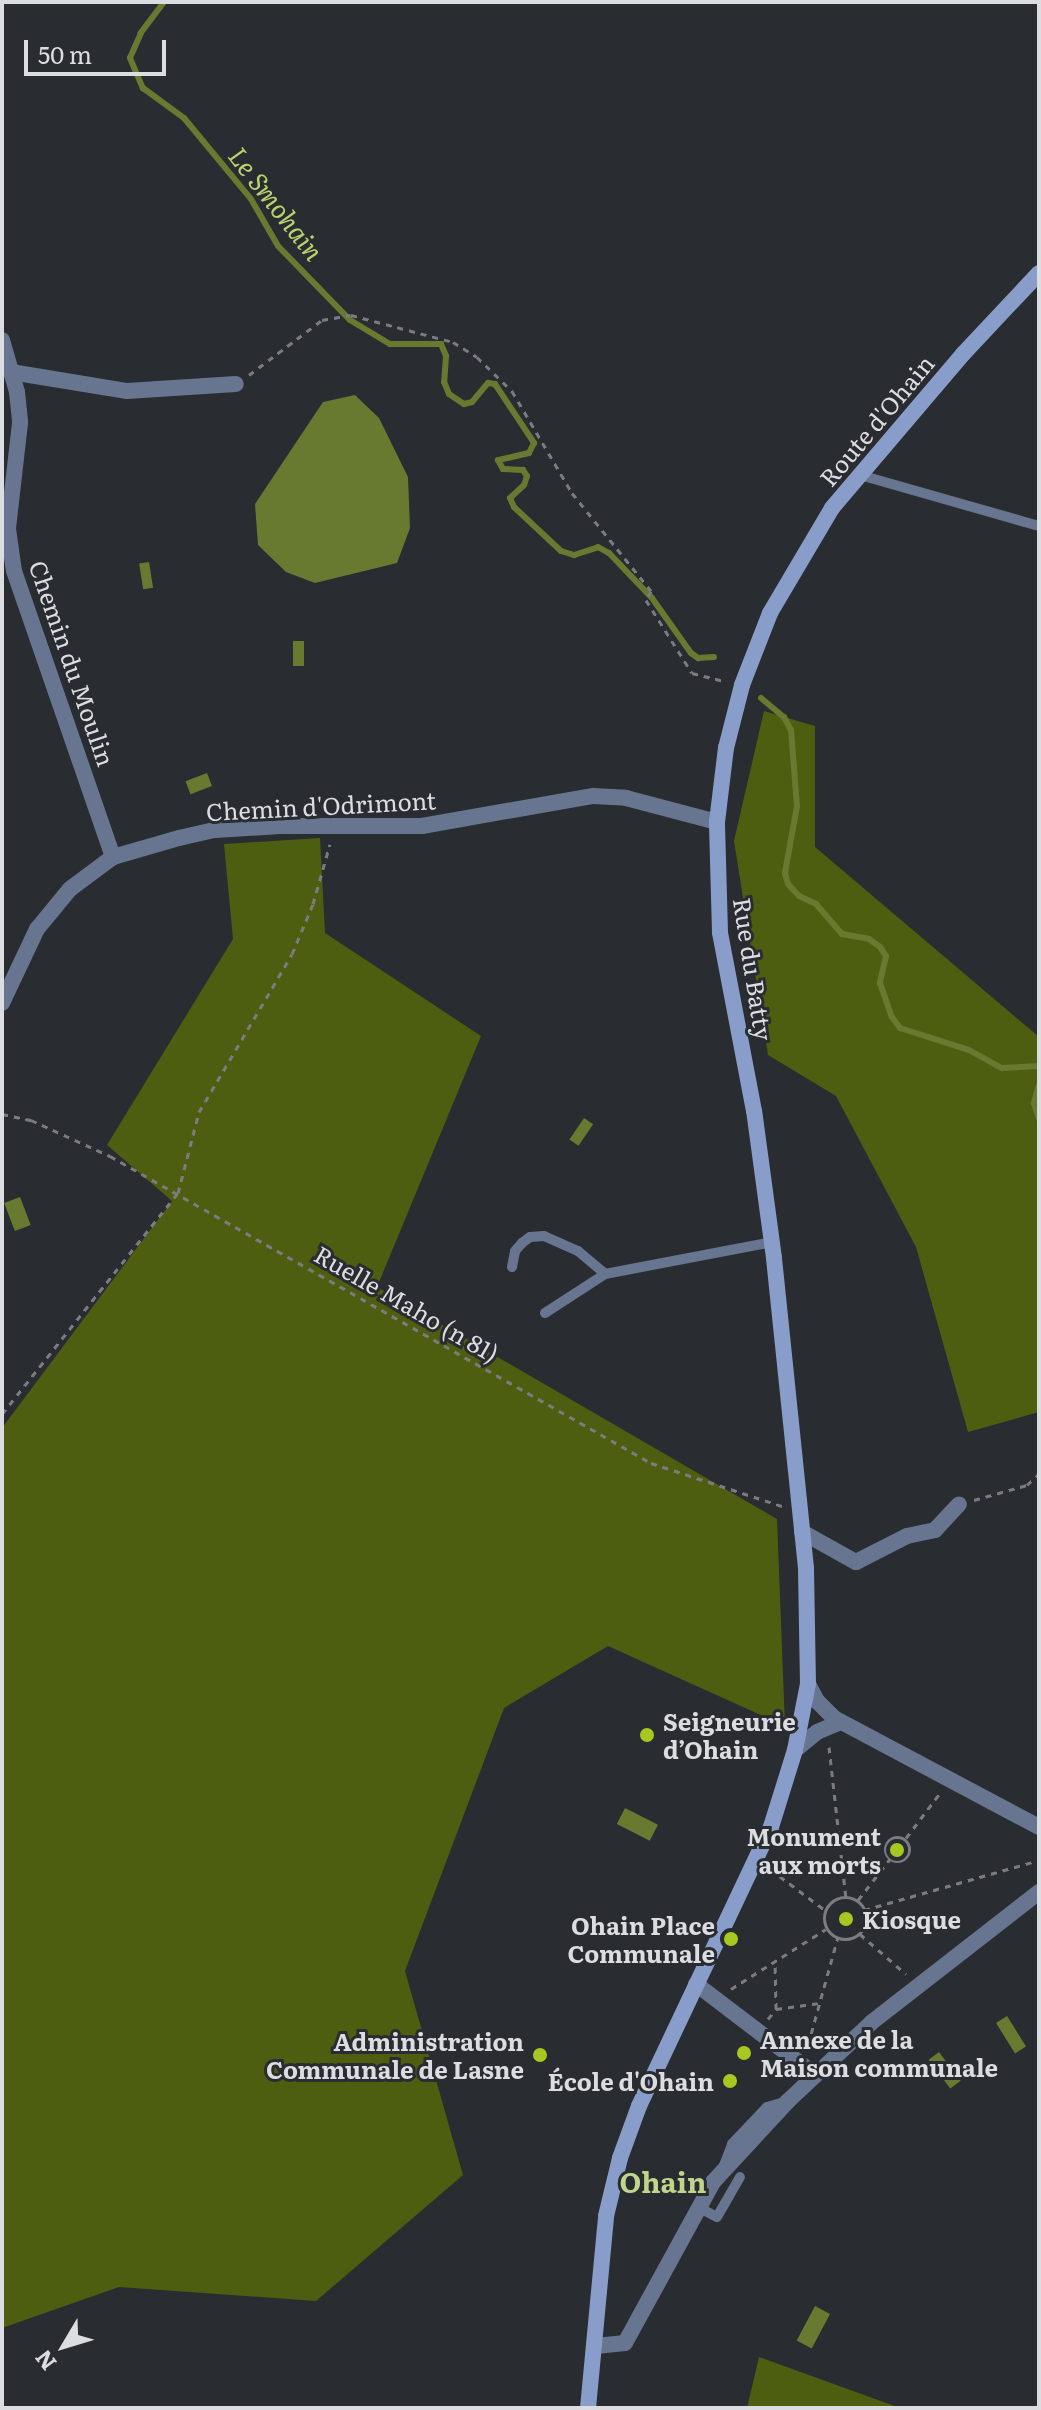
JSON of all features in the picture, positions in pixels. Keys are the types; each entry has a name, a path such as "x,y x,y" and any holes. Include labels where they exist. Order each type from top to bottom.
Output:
{"main road":[{"name":"Route d'Ohain","path":"770,613 832,508 963,354 1039,273"},
{"name":"Rue du Batty","path":"588,2408 596,2346 602,2249 613,2182 628,2132 771,1827 795,1750 808,1684 809,1621 802,1532 772,1242 754,1111 720,932 717,822 726,748 742,685 770,613"}],"street":[{"name":"Chemin du Moulin","path":"2,340 20,423 8,529 14,571 113,857"},
{"path":"11,372 127,391 236,384"},
{"name":"Chemin d'Odrimont","path":"2,1003 37,929 52,907 113,857 215,830 335,825 422,826 593,796 626,798 717,822"},
{"path":"802,1532 856,1562 907,1536 935,1530 959,1504"},
{"path":"808,1684 824,1710 841,1722 1039,1827"},
{"path":"795,1750 821,1729 841,1722"},
{"path":"596,2346 625,2343 698,2207 723,2168 788,2101 808,2069 1039,1892"},
{"path":"696,1984 808,2069"}],"lane":[{"path":"860,475 1039,526"},
{"path":"512,1267 515,1251 522,1243 530,1237 544,1236 578,1251 605,1274"},
{"path":"545,1313 605,1274 772,1242"},
{"path":"698,2207 717,2217 740,2177"}],"path":[{"path":"236,384 322,320 351,315 453,342 477,357 512,391 572,493 651,594 646,597 692,673 742,685"},
{"path":"2,1414 178,1193 199,1112 292,954 313,904 335,825"},
{"name":"Ruelle Maho (n 81)","path":"2,1114 31,1120 110,1156 651,1463 800,1512"},
{"path":"959,1504 1027,1485 1039,1474"},
{"path":"821,1729 829,1746 846,1898"},
{"path":"905,1839 950,1781"},
{"path":"894,1837 905,1839 910,1847 908,1855 902,1861 890,1859 885,1853 887,1842 894,1837"},
{"path":"757,1859 825,1910"},
{"path":"858,1900 890,1859"},
{"path":"864,1910 1039,1860"},
{"path":"825,1910 839,1897 846,1898 858,1900 868,1917 860,1934 842,1940 826,1929"},
{"path":"825,1910 826,1929"},
{"path":"717,1998 826,1929"},
{"path":"860,1934 919,1986"},
{"path":"808,2069 820,2003 838,1937"},
{"path":"759,2031 776,2009 775,1961"},
{"path":"776,2009 820,2003"}],"shaded area":[{"path":"355,395 379,418 408,477 410,528 397,563 315,583 286,572 258,545 255,504 323,402"},
{"path":"149,562 153,588 143,589 139,564"},
{"path":"293,641 304,641 304,666 293,666"},
{"path":"764,711 815,726 815,847 1039,1037 1039,1412 968,1432 916,1247 836,1096 768,1055 734,841"},
{"path":"207,773 212,786 191,794 186,781"},
{"path":"320,838 325,933 481,1036 377,1287 777,1519 785,1726 608,1646 504,1708 405,1971 463,2175 316,2301 119,2287 2,2328 2,1428 172,1201 107,1145 233,939 224,844"},
{"path":"584,1118 593,1124 579,1146 569,1140"},
{"path":"20,1197 31,1225 15,1231 4,1203"},
{"path":"625,1808 658,1825 650,1841 617,1824"},
{"path":"1007,2016 1026,2047 1015,2053 996,2023"},
{"path":"939,2052 961,2081 950,2089 929,2060"},
{"path":"815,2306 830,2314 812,2348 797,2340"},
{"path":"759,2357 900,2408 747,2408"}],"waterway":[{"name":"Le Smohain","path":"164,2 141,33 130,58 143,88 184,118 251,199 278,246 350,320 390,344 441,344 446,356 444,382 449,394 464,404 472,402 488,383 495,384 534,443 529,453 498,460 503,469 523,470 527,476 524,485 510,498 514,507 561,551 574,555 598,547 609,553 652,598 691,653 698,658 714,657"},
{"name":"Le Smohain","path":"761,698 784,717 791,730 797,806 785,873 788,884 799,896 816,904 842,934 869,939 880,947 886,956 880,983 892,1017 900,1028 969,1050 1002,1068 1039,1066"},
{"name":"Le Smohain","path":"1039,1085 1034,1103 1039,1118"}],"place":[{"name":"Seigneurie d’Ohain","path":"647,1735"},
{"name":"Monument aux morts","path":"897,1850"},
{"name":"Kiosque","path":"846,1919"},
{"name":"Ohain Place Communale","path":"731,1939"},
{"name":"Annexe de la Maison communale","path":"744,2053"},
{"name":"Administration Communale de Lasne","path":"540,2055"},
{"name":"École d'Ohain","path":"730,2081"}],"district":[{"name":"Ohain","path":"663,2181"}]}
